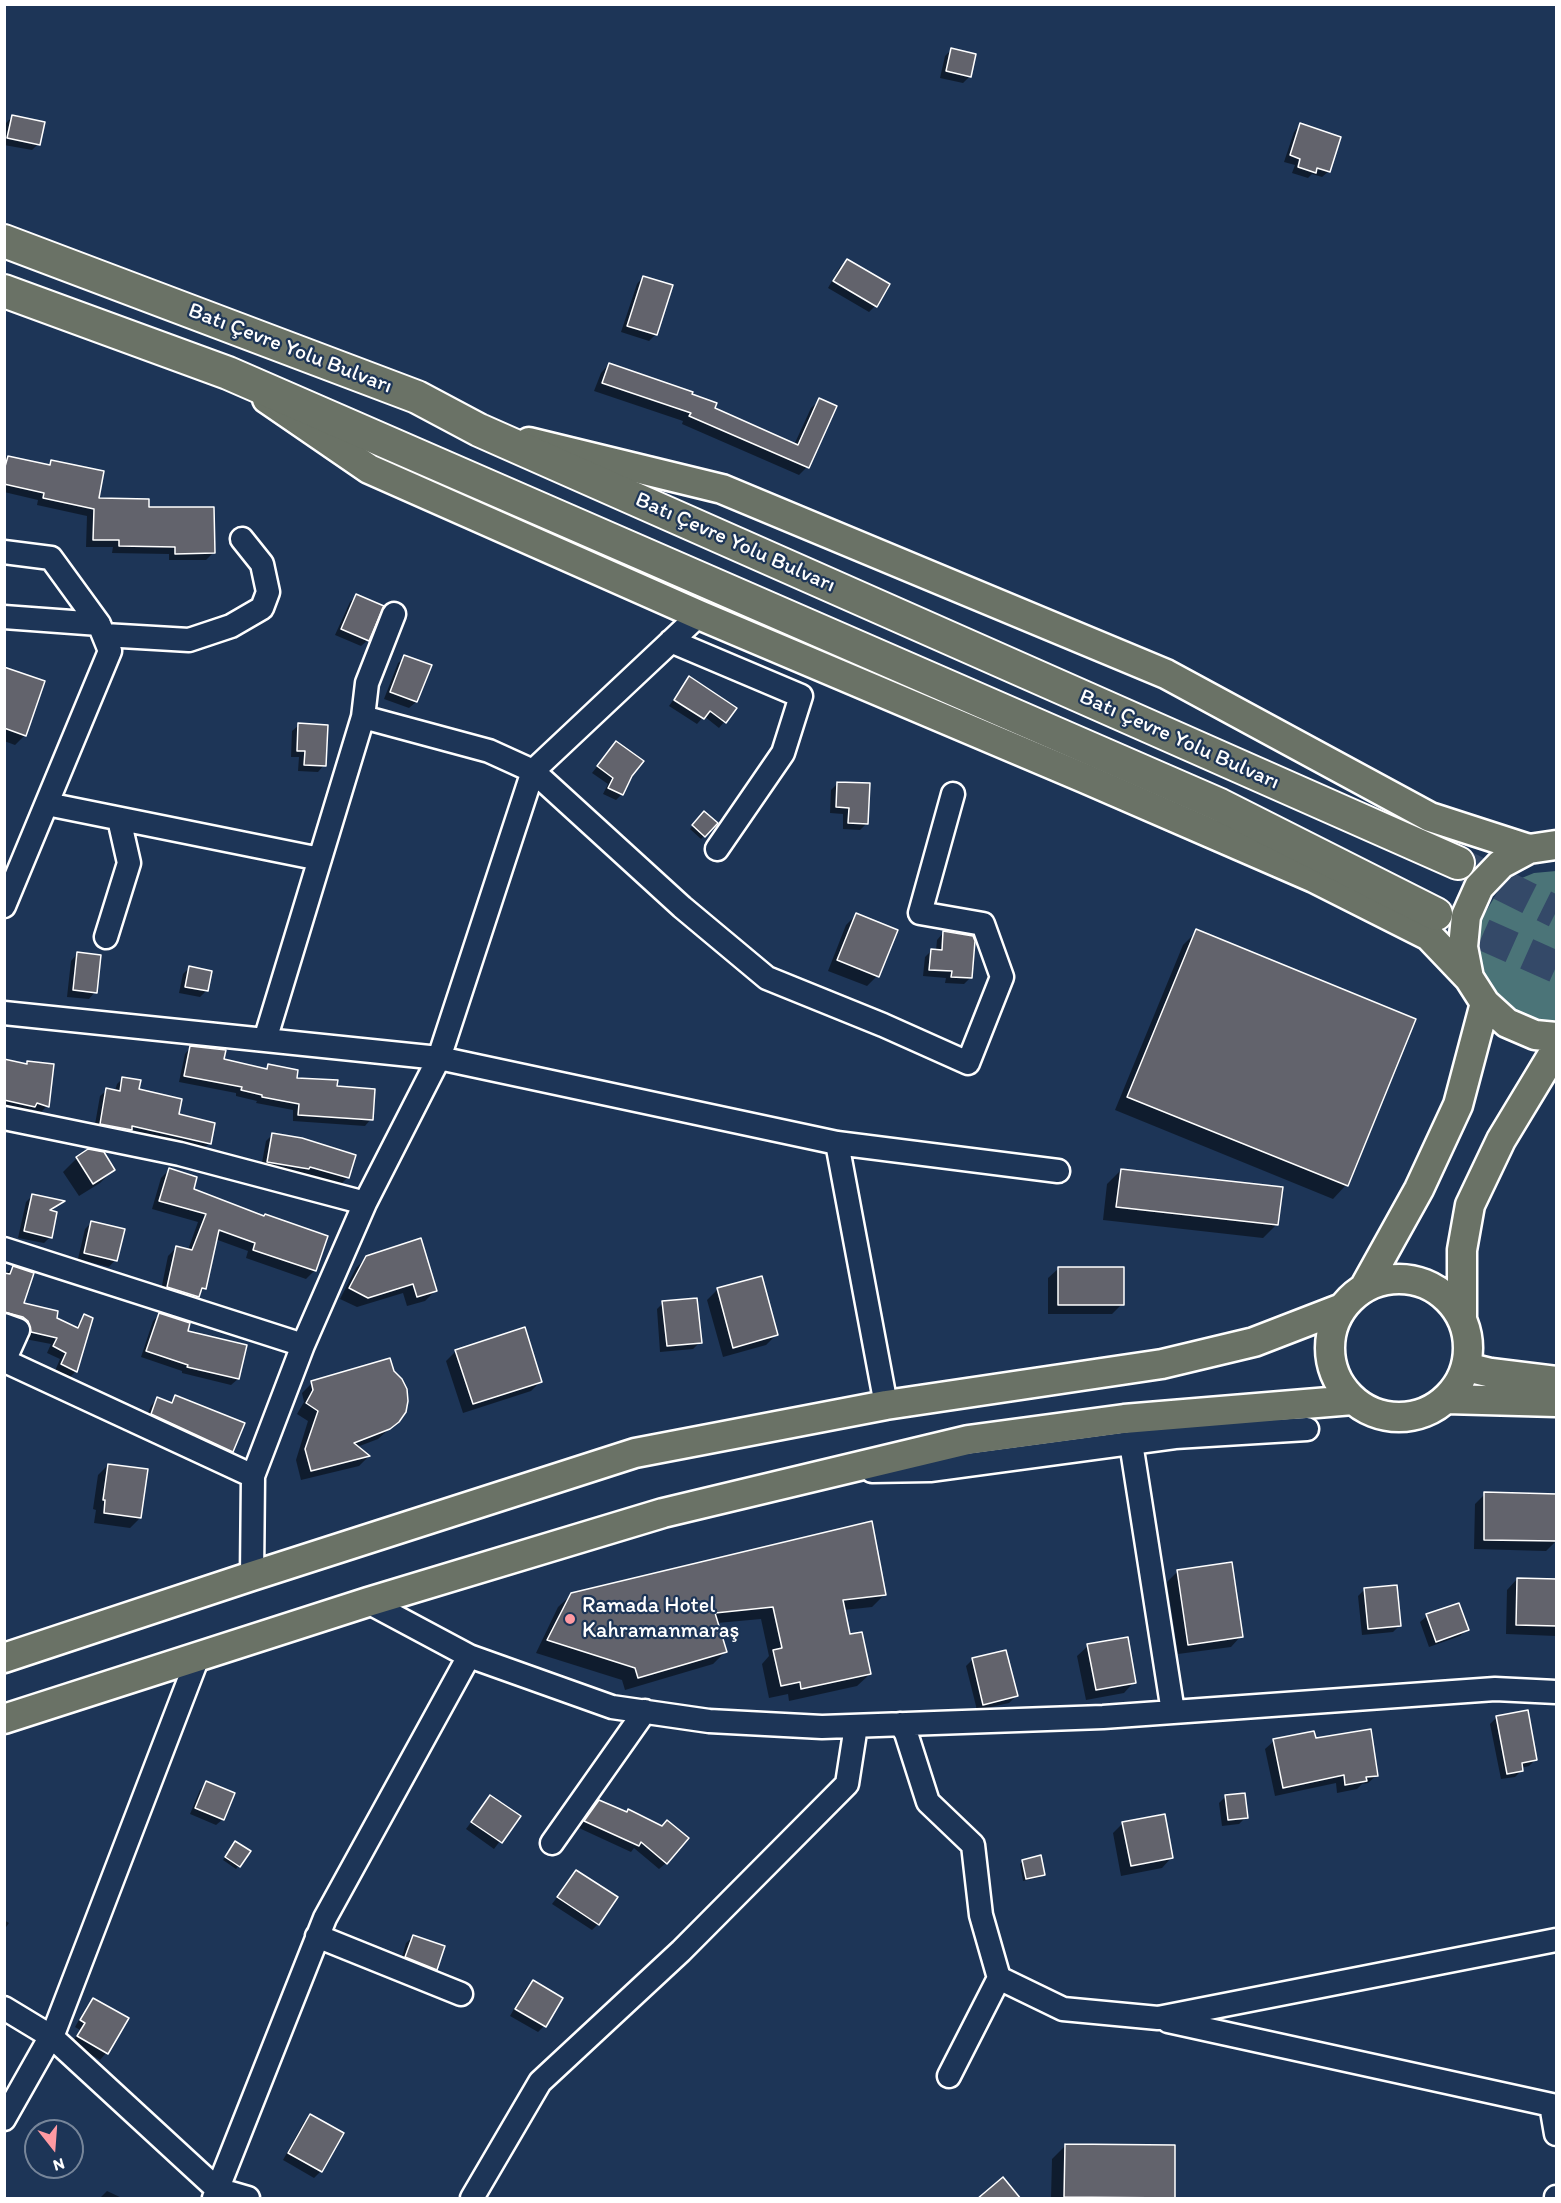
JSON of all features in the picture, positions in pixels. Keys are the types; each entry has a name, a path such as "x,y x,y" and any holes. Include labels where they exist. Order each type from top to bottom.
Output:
{"highway":[{"name":"Batı Çevre Yolu Bulvarı","path":"4,241 417,397 479,430 1458,863"},
{"name":"Batı Çevre Yolu Bulvarı","path":"4,291 228,372 1220,805 1436,914"}],"main road":[{"path":"228,372 369,469 699,615 1314,878 1428,936 1470,978 1485,1003 1507,1023 1534,1035 1557,1037"},
{"path":"479,430 722,489 1166,674 1430,817 1543,847"},
{"path":"1470,978 1463,947 1466,916 1479,887 1501,864 1543,847"},
{"path":"1364,1288 1419,1189 1458,1105 1485,1003"},
{"path":"1462,1319 1445,1296 1433,1287 1420,1282 1391,1279 1364,1288 1342,1308 1331,1335 1331,1363 1340,1383 1353,1400 1379,1414 1400,1417 1422,1413 1435,1408 1456,1388 1466,1367 1469,1347 1462,1319 1462,1250 1470,1205 1501,1140 1557,1049"},
{"path":"4,1659 252,1576 635,1453 886,1405 1162,1364 1254,1342 1342,1308"},
{"path":"1466,1367 1491,1373 1557,1381"},
{"path":"1446,1399 1557,1402"},
{"path":"4,1719 368,1602 663,1513 968,1440 1124,1419 1353,1400"}],"street":[{"path":"4,617 189,640 231,626 262,608 268,592 262,564 242,539"},
{"path":"4,552 51,558 102,630 110,651 4,906"},
{"path":"265,1040 363,717 367,682 394,614"},
{"path":"252,1576 253,1476 303,1346 365,1203 439,1058 533,771 699,615"},
{"path":"671,641 801,696 783,753 717,849"},
{"path":"363,717 489,751 533,771 682,907 767,978 884,1024 968,1063 1002,978 983,924 920,913 953,794"},
{"path":"46,804 320,859"},
{"path":"106,937 129,863 119,819"},
{"path":"4,1013 439,1058 837,1143 1058,1171"},
{"path":"4,1118 180,1154 365,1203"},
{"path":"837,1143 886,1405"},
{"path":"4,1249 303,1346"},
{"path":"4,1325 18,1330 5,1361 253,1476"},
{"path":"834,1472 930,1470 1175,1437 1307,1429"},
{"path":"1131,1443 1173,1712"},
{"path":"368,1602 469,1656 612,1707 709,1720 822,1727 856,1726 1103,1717 1495,1689 1557,1692"},
{"path":"216,2194 325,1918 469,1656"},
{"path":"4,2119 52,2036 198,1657"},
{"path":"552,1843 645,1712"},
{"path":"900,1724 906,1733 928,1802 973,1845 981,1915 999,1978 949,2076"},
{"path":"472,2199 540,2082 681,1952 847,1785 856,1726"},
{"path":"317,1936 461,1994"},
{"path":"1158,2018 1557,1940"},
{"path":"999,1978 1063,2008 1158,2018 1554,2106 1557,2134"},
{"path":"4,2008 52,2036 216,2194 248,2199"}],"green space":[{"path":"1556,871 1556,1024 1548,1024 1522,1018 1502,1005 1478,965 1476,941 1482,918 1494,898 1512,882 1534,873"}],"building":[{"path":"951,48 976,54 971,77 946,71"},
{"path":"12,115 45,122 40,145 7,138"},
{"path":"1300,123 1341,137 1330,172 1317,168 1316,173 1298,167 1300,159 1290,155"},
{"path":"847,259 890,284 877,307 833,281"},
{"path":"643,276 673,285 657,335 627,326"},
{"path":"609,363 693,392 692,394 717,403 715,408 798,445 819,398 837,406 809,468 689,416 691,413 602,383"},
{"path":"8,456 50,465 51,460 104,471 99,498 149,499 149,507 214,507 215,553 175,554 175,547 119,546 119,540 93,540 94,509 43,498 44,493 4,484 4,470"},
{"path":"356,594 384,606 369,641 341,629"},
{"path":"404,655 432,665 417,702 390,692"},
{"path":"4,667 45,681 26,736 4,728"},
{"path":"689,676 737,708 726,723 710,711 704,719 674,700"},
{"path":"298,723 328,725 326,766 304,765 305,751 297,751"},
{"path":"616,741 644,761 632,776 623,795 608,788 613,778 597,766"},
{"path":"837,782 870,783 868,824 848,823 849,808 836,807"},
{"path":"704,811 718,823 705,837 692,825"},
{"path":"856,913 898,930 879,977 837,960"},
{"path":"1196,929 1416,1019 1348,1186 1127,1097"},
{"path":"943,931 973,936 975,941 972,978 951,977 952,971 929,970 931,949 942,950"},
{"path":"77,952 101,955 97,993 73,990"},
{"path":"189,966 212,971 208,991 185,987"},
{"path":"190,1046 226,1050 224,1059 267,1069 268,1064 298,1070 297,1078 338,1080 337,1086 375,1089 373,1120 298,1115 299,1104 262,1097 262,1095 241,1090 242,1087 184,1076"},
{"path":"4,1059 27,1064 27,1061 54,1064 49,1107 37,1103 35,1107 4,1100"},
{"path":"122,1077 141,1080 139,1089 182,1099 179,1114 215,1123 211,1144 132,1126 132,1130 100,1124 106,1088 120,1091"},
{"path":"272,1133 302,1138 356,1155 349,1178 310,1167 309,1169 267,1162"},
{"path":"88,1149 104,1152 115,1170 93,1184 76,1157"},
{"path":"169,1168 197,1177 194,1189 264,1216 265,1214 328,1236 316,1271 253,1250 255,1243 219,1230 206,1289 202,1288 199,1297 167,1287 176,1246 192,1250 206,1214 159,1201"},
{"path":"1121,1169 1283,1187 1278,1225 1116,1207"},
{"path":"32,1194 65,1201 50,1210 57,1212 52,1238 24,1231"},
{"path":"91,1221 125,1229 117,1261 84,1253"},
{"path":"421,1238 437,1291 417,1297 413,1284 368,1298 349,1288 366,1256"},
{"path":"13,1266 34,1273 24,1303 58,1311 57,1318 78,1328 84,1314 93,1318 77,1372 61,1364 66,1353 53,1346 57,1338 31,1332 28,1321 23,1317 4,1312 4,1273 10,1274"},
{"path":"1058,1267 1124,1267 1124,1305 1058,1305"},
{"path":"762,1276 778,1335 733,1348 717,1288"},
{"path":"697,1298 702,1343 667,1346 662,1301"},
{"path":"159,1313 190,1323 188,1331 247,1345 239,1379 187,1367 188,1365 146,1351"},
{"path":"525,1327 542,1382 473,1404 455,1350"},
{"path":"390,1358 394,1371 402,1379 407,1389 406,1412 390,1429 354,1443 370,1456 311,1471 305,1449 318,1411 306,1403 313,1390 311,1381"},
{"path":"175,1395 245,1423 233,1452 151,1414 157,1397 172,1403"},
{"path":"108,1464 148,1469 141,1518 104,1513 105,1500 103,1500"},
{"path":"1484,1492 1557,1494 1557,1541 1484,1540"},
{"path":"872,1521 886,1595 843,1600 850,1634 862,1632 871,1674 801,1689 800,1682 781,1686 773,1650 782,1648 773,1607 715,1613 727,1652 638,1678 635,1668 547,1640 571,1593"},
{"path":"1232,1562 1243,1637 1188,1645 1177,1570"},
{"path":"1517,1578 1557,1579 1557,1626 1516,1625"},
{"path":"1397,1585 1401,1626 1368,1629 1364,1588"},
{"path":"1459,1603 1469,1630 1436,1642 1426,1614"},
{"path":"1128,1637 1136,1683 1096,1690 1087,1644"},
{"path":"1006,1650 1018,1696 983,1705 972,1658"},
{"path":"1528,1710 1537,1760 1522,1763 1523,1771 1507,1774 1496,1716"},
{"path":"1371,1729 1378,1776 1366,1777 1367,1781 1345,1785 1344,1775 1283,1788 1273,1739 1314,1731 1316,1738"},
{"path":"206,1781 235,1793 224,1820 195,1808"},
{"path":"1245,1793 1248,1818 1228,1820 1225,1795"},
{"path":"490,1795 521,1816 502,1843 471,1822"},
{"path":"599,1800 627,1812 628,1809 662,1826 667,1820 689,1838 667,1864 641,1842 639,1846 584,1821"},
{"path":"1165,1814 1173,1858 1131,1866 1122,1822"},
{"path":"235,1841 251,1851 240,1867 225,1857"},
{"path":"1041,1855 1045,1875 1026,1879 1022,1860"},
{"path":"576,1870 618,1897 599,1925 557,1897"},
{"path":"413,1935 445,1946 437,1970 405,1957"},
{"path":"533,1980 563,1998 546,2027 515,2009"},
{"path":"93,1998 129,2018 108,2054 77,2036 85,2023 80,2020"},
{"path":"310,2114 344,2133 322,2172 288,2153"},
{"path":"1065,2144 1175,2145 1175,2198 1064,2197"},
{"path":"1003,2177 1021,2199 977,2199"}],"tunnel":[{"path":"1458,863 1556,912"},
{"path":"1439,915 1556,967"}],"place":[{"name":"Ramada Hotel Kahramanmaraş","path":"570,1619"}]}
